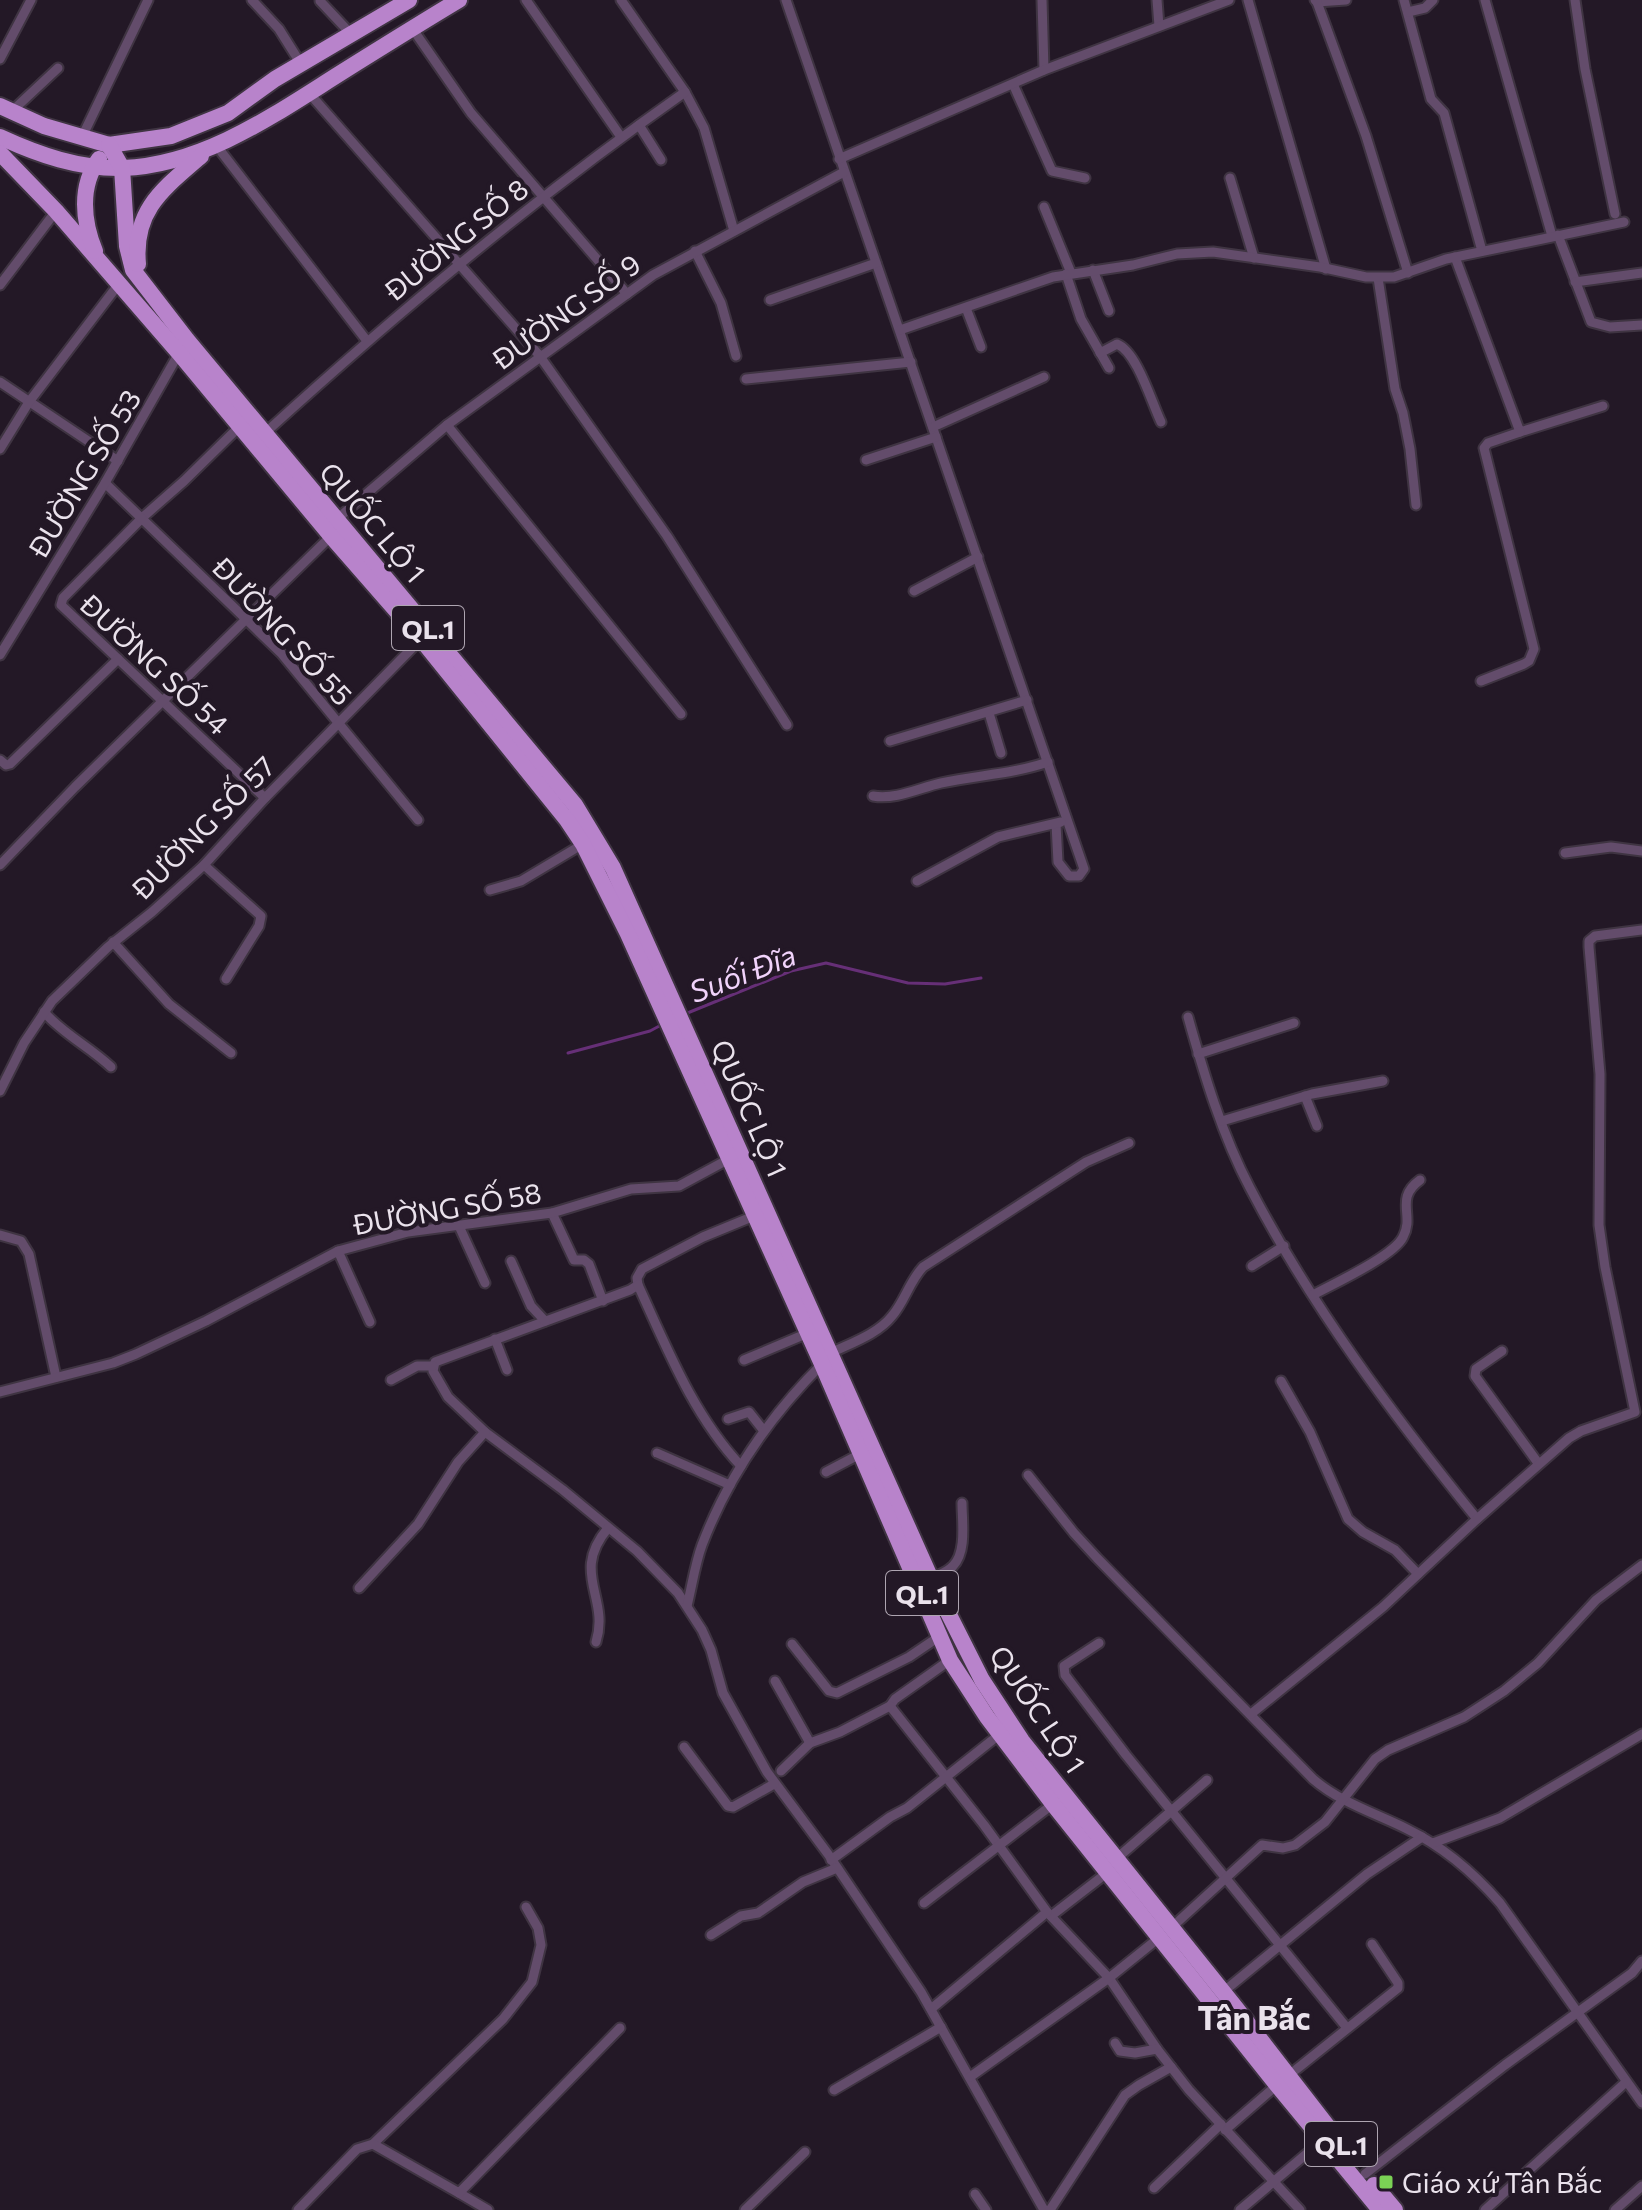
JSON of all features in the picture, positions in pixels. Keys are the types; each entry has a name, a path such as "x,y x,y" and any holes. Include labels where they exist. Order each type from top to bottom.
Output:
{"highway":[{"path":"6,109 44,126 109,145 148,141 196,128 228,113 301,64 409,0"},
{"path":"0,137 51,159 93,167 122,168 181,159 213,147 309,93 459,0"},
{"path":"99,262 89,238 85,209 93,167 109,145"},
{"name":"QUỐC LỘ 1","path":"109,145 122,168 127,246 133,270 187,340 575,805 613,868 668,1008"},
{"path":"139,278 137,253 144,213 168,184 213,147"},
{"name":"QUỐC LỘ 1","path":"0,153 56,211 179,353 554,801 583,844 680,1032 827,1359 931,1579 1002,1712 1112,1866 1283,2080 1395,2210"},
{"name":"QUỐC LỘ 1","path":"680,1032 754,1216 808,1333 827,1359 862,1453 950,1660 1053,1804 1112,1866"},
{"name":"QUỐC LỘ 1","path":"1166,1932 1223,1992 1324,2140 1380,2210"}],"street":[{"path":"0,59 31,0"},
{"path":"82,137 148,0"},
{"path":"252,0 279,29 301,64"},
{"path":"526,0 621,137"},
{"path":"621,0 685,92 710,142 734,231"},
{"path":"786,0 1068,820 1084,869 1083,874 1074,878 1064,872 1058,862 1056,824"},
{"path":"1042,0 1044,70"},
{"path":"1157,0 1159,26"},
{"path":"839,159 1044,70 1229,0"},
{"path":"1248,0 1326,269"},
{"path":"1346,0 1316,1 1366,136 1408,273"},
{"path":"1404,0 1431,99 1443,109 1449,128 1482,251"},
{"path":"1408,12 1425,8 1433,0"},
{"path":"1485,0 1555,235 1591,322 1610,327 1642,325"},
{"path":"1575,0 1585,69 1615,214"},
{"path":"320,1 351,34"},
{"path":"412,28 471,113 627,294"},
{"path":"6,109 58,68"},
{"path":"1013,84 1052,171 1085,178"},
{"name":"ĐƯỜNG SỐ 8","path":"265,433 367,341 544,195 685,92"},
{"path":"309,93 539,355 667,536 787,725"},
{"path":"639,125 661,160"},
{"path":"213,147 367,341"},
{"name":"ĐƯỜNG SỐ 9","path":"337,519 447,425 539,355 653,275 844,172"},
{"path":"1230,178 1254,258"},
{"path":"1044,207 1081,319 1109,368"},
{"path":"0,285 56,211"},
{"path":"900,330 1068,273 1192,252 1254,258 1378,278 1408,273 1455,257 1624,222"},
{"path":"695,251 721,303 736,356"},
{"path":"1455,257 1520,432"},
{"path":"770,300 876,263"},
{"path":"1093,270 1109,311"},
{"path":"1575,282 1642,273"},
{"path":"1378,278 1395,389 1410,449 1416,505"},
{"path":"0,449 29,402 118,285"},
{"path":"966,308 981,347"},
{"path":"1100,353 1117,344 1125,348 1136,365 1161,422"},
{"name":"ĐƯỜNG SỐ 53","path":"0,655 105,483 179,353"},
{"path":"746,379 911,362"},
{"path":"866,460 935,432 1044,377"},
{"path":"0,382 118,461"},
{"path":"1481,681 1529,661 1534,649 1484,448 1488,443 1603,406"},
{"path":"447,425 681,714"},
{"name":"ĐƯỜNG SỐ 54","path":"240,426 143,517 63,598 61,605 265,798"},
{"name":"ĐƯỜNG SỐ 55","path":"105,483 291,664 418,820"},
{"path":"0,865 331,536"},
{"path":"914,591 978,557"},
{"name":"ĐƯỜNG SỐ 57","path":"0,1091 44,1012 113,942 204,865 265,798 421,639"},
{"path":"0,760 6,765 10,764 118,659"},
{"path":"890,741 1027,700"},
{"path":"989,713 1001,753"},
{"path":"873,796 887,798 944,782 1018,771 1048,762"},
{"path":"917,881 998,837 1068,820"},
{"path":"490,890 521,881 583,844"},
{"path":"1565,853 1611,847 1642,851"},
{"path":"204,865 261,916 259,926 226,979"},
{"path":"1642,930 1595,936 1589,941 1601,1103 1599,1225 1635,1412 1642,1422"},
{"path":"113,942 169,1004 231,1053"},
{"path":"44,1012 59,1029 111,1067"},
{"path":"1188,1017 1222,1121 1249,1187 1313,1295 1408,1434 1477,1519"},
{"path":"1198,1054 1294,1023"},
{"path":"1222,1121 1305,1096 1383,1081"},
{"path":"1305,1096 1317,1126"},
{"path":"687,1606 701,1547 730,1485 790,1397 827,1359 886,1323 898,1308 911,1280 923,1267 1086,1162 1129,1143"},
{"name":"ĐƯỜNG SỐ 58","path":"0,1392 113,1363 136,1354 338,1251 386,1237 552,1213 631,1189 679,1186 729,1159"},
{"path":"1313,1295 1396,1247 1405,1233 1406,1198 1412,1186 1420,1180"},
{"path":"552,1213 574,1260 589,1264 603,1301"},
{"path":"741,1466 717,1439 691,1397 637,1278 642,1269 703,1237 754,1216"},
{"path":"459,1226 485,1283"},
{"path":"0,1235 21,1241 29,1254 56,1377"},
{"path":"1252,1266 1284,1246"},
{"path":"338,1251 370,1322"},
{"path":"511,1261 531,1306 545,1321"},
{"path":"638,1285 603,1301 435,1362 433,1371 448,1397 485,1432 662,1574 687,1606 711,1650 723,1693 774,1784 837,1868 931,2009 1047,2210 1125,2095 1171,2067"},
{"path":"744,1360 808,1333"},
{"path":"495,1339 507,1370"},
{"path":"1502,1351 1476,1369 1475,1376 1538,1463"},
{"path":"391,1380 417,1366 433,1366"},
{"path":"1281,1381 1310,1432 1348,1519 1363,1532 1395,1550 1418,1574"},
{"path":"728,1419 749,1412 764,1431"},
{"path":"1251,1714 1383,1607 1538,1463 1581,1431 1635,1412"},
{"path":"359,1588 418,1524 458,1462 485,1432"},
{"path":"657,1453 730,1485"},
{"path":"826,1472 862,1453"},
{"path":"1028,1475 1097,1558 1313,1779 1343,1801 1433,1843 1473,1873 1500,1903 1642,2103"},
{"path":"931,1579 951,1568 958,1560 962,1503"},
{"path":"596,1642 601,1628 593,1593 591,1554 608,1528"},
{"path":"970,2077 1109,1978 1166,1932 1262,1845 1283,1848 1295,1845 1325,1822 1375,1759 1388,1750 1464,1717 1523,1677 1585,1611 1642,1565"},
{"path":"792,1644 829,1691 837,1693 909,1657 940,1636"},
{"path":"1099,1643 1064,1666 1065,1675 1347,2028"},
{"path":"781,1771 810,1743 840,1732 890,1706 895,1699 950,1660"},
{"path":"775,1681 810,1743"},
{"path":"890,1706 1049,1914 1109,1978 1171,2067 1300,2210"},
{"path":"831,1860 907,1808 1000,1734"},
{"path":"1433,1843 1500,1818 1642,1734"},
{"path":"684,1747 728,1806 733,1807 774,1784"},
{"path":"931,2009 1112,1866 1207,1780"},
{"path":"924,1903 1053,1804"},
{"path":"1223,1992 1367,1874 1422,1837"},
{"path":"711,1935 741,1916 758,1913 803,1882 837,1868"},
{"path":"298,2210 357,2149 373,2144 503,2019 532,1982 541,1945 538,1928 526,1907"},
{"path":"1154,2188 1223,2127 1399,1985 1372,1944"},
{"path":"1365,2174 1505,2065 1632,1973 1642,1961"},
{"path":"834,2090 941,2027"},
{"path":"459,2193 620,2028"},
{"path":"1115,2043 1120,2051 1127,2053 1157,2049"},
{"path":"1485,2210 1626,2082"},
{"path":"1240,2210 1324,2140"},
{"path":"373,2144 488,2210"},
{"path":"745,2210 805,2152"},
{"path":"1615,2210 1642,2186"},
{"path":"975,2194 986,2210"}],"waterway":[{"name":"Suối Đĩa","path":"685,1014 791,971 826,963 908,983 945,984 981,978"},
{"name":"Suối Đĩa","path":"568,1053 650,1031 663,1024"}],"place":[{"name":"Giáo xứ Tân Bắc","path":"1386,2182"}],"district":[{"name":"Tân Bắc","path":"1254,2017"}]}
